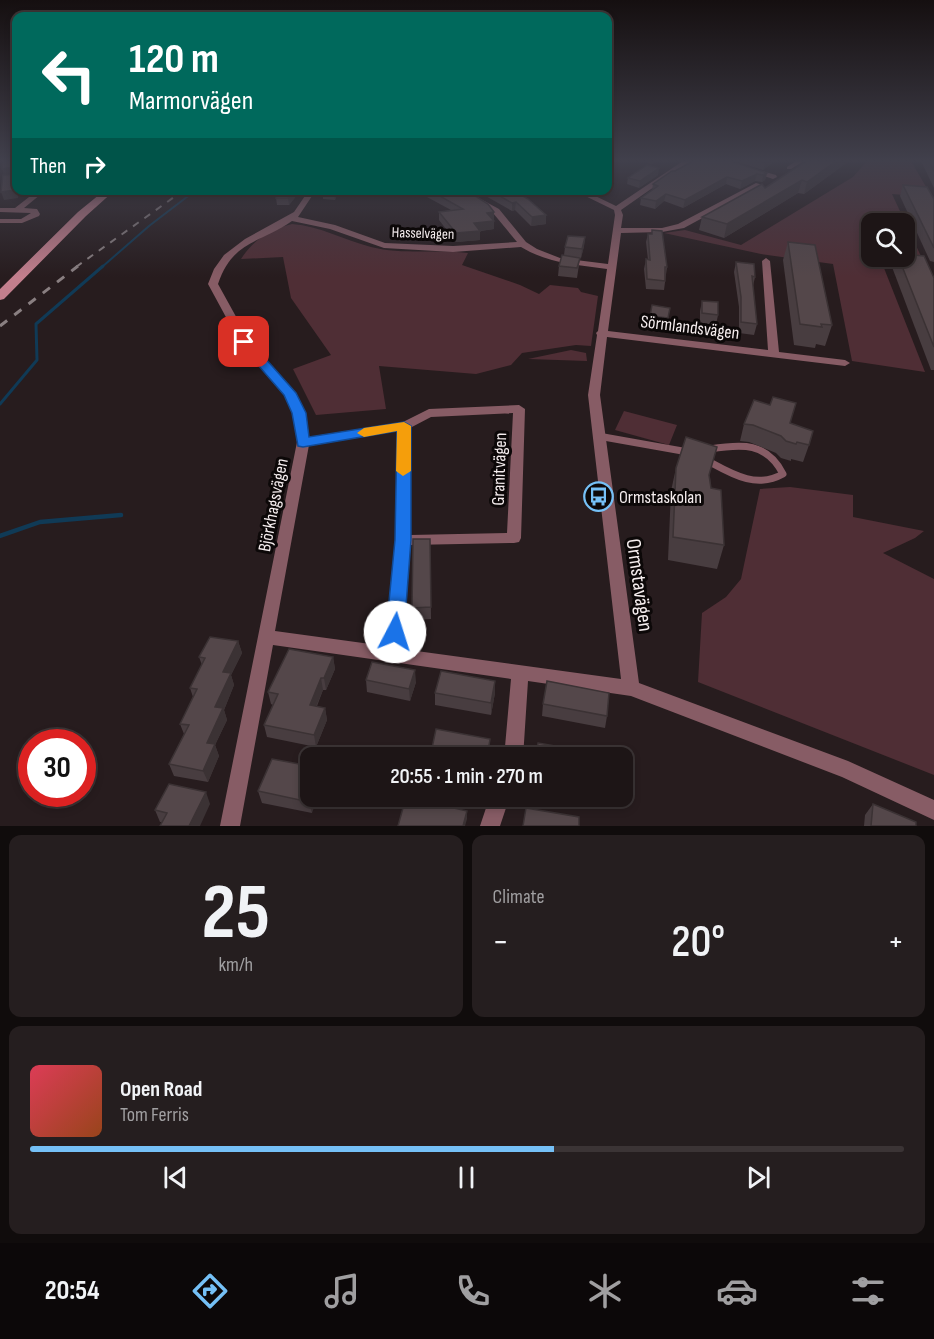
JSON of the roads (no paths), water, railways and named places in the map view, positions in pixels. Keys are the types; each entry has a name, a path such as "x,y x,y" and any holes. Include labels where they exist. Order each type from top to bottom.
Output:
{"street":[{"path":"17,210 31,200"},
{"path":"0,296 99,200"},
{"name":"Björkhagsvägen","path":"230,826 303,442 299,413 290,393 244,342 213,284 222,261 233,250 248,239 299,212 307,200"},
{"path":"476,200 496,211 523,244 558,260 611,267"},
{"path":"597,200 617,209 631,200"},
{"path":"618,231 662,230 681,226 731,200"},
{"name":"Ormstavägen","path":"617,209 618,231 601,333 594,395 597,436 632,688"},
{"path":"0,210 34,211 36,214 22,221 0,221"},
{"name":"Hasselvägen","path":"290,218 333,227 384,245 453,249 523,244"},
{"path":"766,261 774,354"},
{"name":"Sörmlandsvägen","path":"601,333 845,363"},
{"name":"Granitvägen","path":"403,540 514,538 519,409 429,413 404,426"},
{"path":"303,442 404,426 403,540 393,655"},
{"path":"266,637 632,688 848,770 934,810"},
{"path":"514,747 520,672"},
{"path":"490,826 497,807"}],"lane":[{"path":"597,436 691,452 754,482 774,481 783,474 774,458 747,447 727,446 691,452"}],"waterway":[{"path":"102,267 184,200"},
{"path":"0,404 37,360 36,324 103,266"},
{"path":"0,536 40,522 121,515"}],"railway":[{"path":"76,267 171,200"},
{"path":"0,326 78,266"}],"place":[{"name":"Ormstaskolan","path":"598,497"}]}
